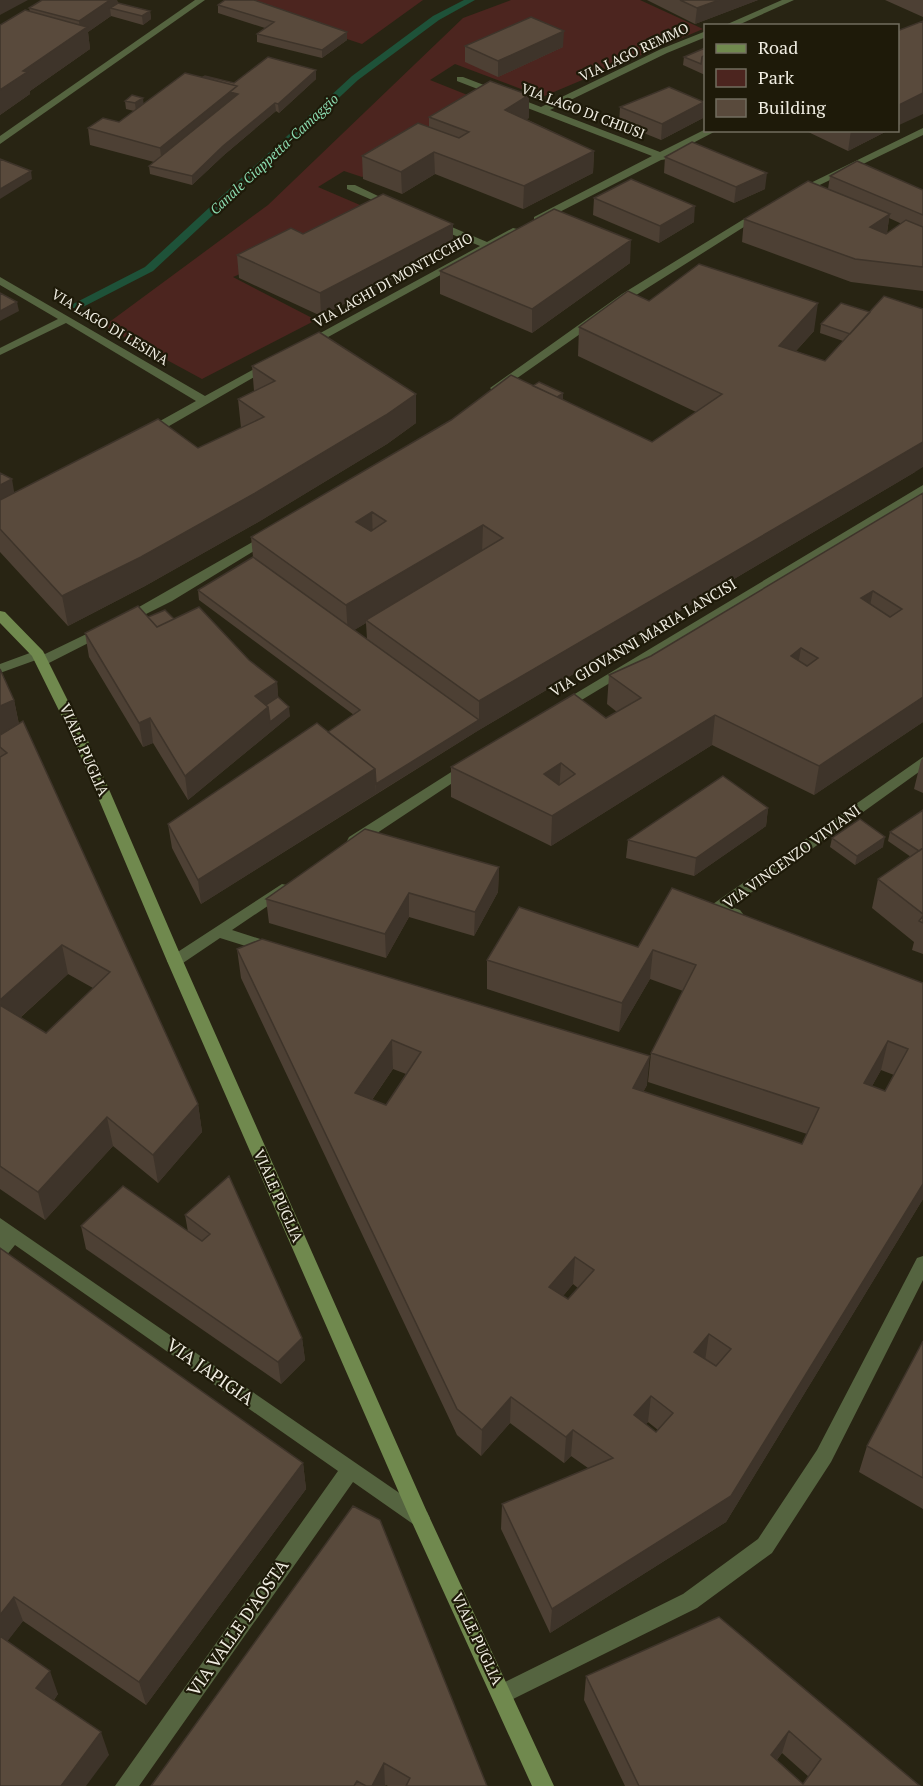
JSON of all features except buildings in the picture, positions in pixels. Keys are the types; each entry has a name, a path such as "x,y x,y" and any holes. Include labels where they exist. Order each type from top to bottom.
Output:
{"main road":[{"name":"VIALE PUGLIA","path":"0,615 40,657 82,743 175,961 420,1518 543,1786"}],"street":[{"path":"0,141 201,0"},
{"path":"732,24 790,0"},
{"name":"VIA LAGO REMMO","path":"542,110 664,51 704,34"},
{"name":"VIA LAGO DI CHIUSI","path":"460,78 663,157"},
{"path":"490,393 556,343 673,263 779,203 923,131"},
{"name":"VIA LAGHI DI MONTICCHIO","path":"298,349 486,245 663,157 707,132"},
{"path":"351,187 403,209"},
{"path":"423,218 486,245"},
{"name":"VIA LAGO DI LESINA","path":"0,280 205,401"},
{"path":"0,351 66,319"},
{"path":"135,440 278,360"},
{"name":"VIA GIOVANNI MARIA LANCISI","path":"547,716 923,489"},
{"path":"0,669 40,657 167,598 276,532"},
{"path":"339,851 477,761"},
{"name":"VIA VINCENZO VIVIANI","path":"751,920 718,908 923,762"},
{"path":"175,961 292,882"},
{"path":"218,932 287,952"},
{"path":"0,1251 6,1230"},
{"name":"VIA JAPIGIA","path":"6,1230 420,1518"},
{"path":"502,1694 690,1602 765,1546 824,1456 923,1263"},
{"name":"VIA VALLE D'AOSTA","path":"126,1786 350,1470"}],"green space":[{"path":"230,0 423,0 362,44"},
{"path":"511,0 640,0 703,29 542,97 455,64 430,80 485,102 362,177 344,171 318,187 381,214 233,277 316,320 202,379 104,326 268,205 463,18"}],"waterway":[{"name":"Canale Ciappetta-Camaggio","path":"77,306 149,269 355,78 436,18 471,0"}]}
